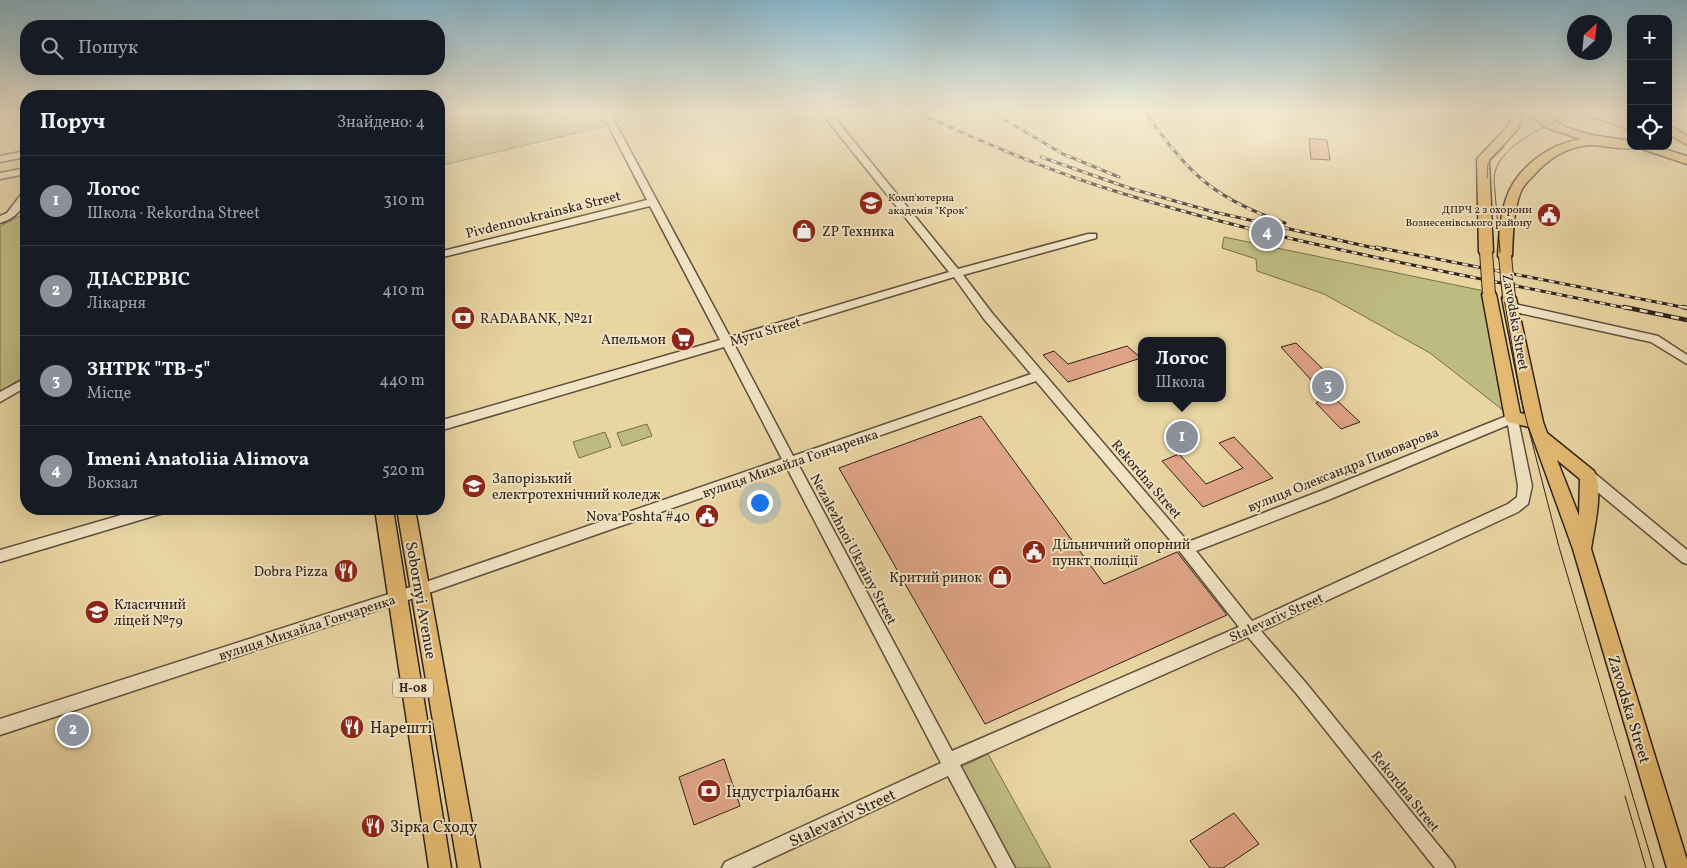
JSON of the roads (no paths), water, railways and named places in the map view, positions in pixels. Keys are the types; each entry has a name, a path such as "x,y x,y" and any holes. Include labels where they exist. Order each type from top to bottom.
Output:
{"main road":[{"name":"Zavodska Street","path":"1490,152 1483,159 1486,252 1490,294 1513,418"},
{"name":"Zavodska Street","path":"1555,152 1539,162 1515,190 1507,218 1506,256 1510,303 1537,428 1582,550 1678,868"},
{"path":"1659,152 1687,160"},
{"path":"1513,418 1537,428 1588,476"},
{"name":"Zavodska Street","path":"1582,550 1589,507 1588,476"},
{"name":"Sobornyi Avenue","path":"385,515 440,868"},
{"name":"Sobornyi Avenue","path":"407,515 469,868"}],"street":[{"name":"Nezalezhnoi Ukrainy Street","path":"627,152 790,463 1006,868"},
{"name":"Rekordna Street","path":"857,152 956,273 988,316 1186,548 1250,629 1302,688 1446,868"},
{"path":"0,160 20,155"},
{"path":"0,176 20,172"},
{"path":"0,220 11,214 20,202"},
{"name":"Pivdennoukrainska Street","path":"445,254 654,202"},
{"name":"Myru Street","path":"445,424 956,273 1092,236"},
{"path":"1510,303 1654,339 1687,360"},
{"name":"вулиця Михайла Гончаренка","path":"0,728 420,590 1038,376"},
{"path":"0,398 20,386"},
{"name":"вулиця Олександра Пивоварова","path":"1186,548 1324,496 1513,418"},
{"name":"Stalevariv Street","path":"731,868 951,763 1250,629 1513,508 1523,500 1524,486 1513,418"},
{"path":"1588,476 1687,558"},
{"path":"0,556 140,515"}],"tram line":[{"path":"1487,178 1488,163 1499,152"},
{"path":"1508,152 1496,168 1494,180 1504,298 1521,399 1559,547 1654,868"},
{"path":"1675,152 1687,156"},
{"path":"1625,796 1646,868"}],"railway":[{"path":"1008,152 1099,186 1230,224 1363,255 1630,309"},
{"path":"1059,152 1119,177"},
{"path":"1174,152 1203,180 1219,192 1259,213 1285,223"},
{"path":"1041,157 1129,188 1214,212 1383,250"},
{"path":"1376,247 1687,308 1683,307"},
{"path":"1624,307 1687,320"}],"place":[{"name":"Комп'ютерна академія \"Крок\"","path":"871,203"},
{"name":"ДПРЧ 2 з охорони Вознесенівського району","path":"1549,215"},
{"name":"ZP Техника","path":"804,231"},
{"name":"Imeni Anatoliia Alimova","path":"1267,233"},
{"name":"RADABANK, №21","path":"463,318"},
{"name":"Апельмон","path":"683,339"},
{"name":"ЗНТРК \"ТВ-5\"","path":"1328,386"},
{"name":"Логос","path":"1182,437"},
{"name":"Запорізький електротехнічний коледж","path":"474,486"},
{"name":"Nova Poshta #40","path":"707,516"},
{"name":"Дільничний опорний пункт поліції","path":"1034,552"},
{"name":"Dobra Pizza","path":"346,571"},
{"name":"Критий ринок","path":"1000,577"},
{"name":"Класичний ліцей №79","path":"97,612"},
{"name":"Нарешті","path":"352,727"},
{"name":"ДІАСЕРВІС","path":"73,730"},
{"name":"Індустріалбанк","path":"709,791"},
{"name":"Зірка Сходу","path":"373,826"}]}
